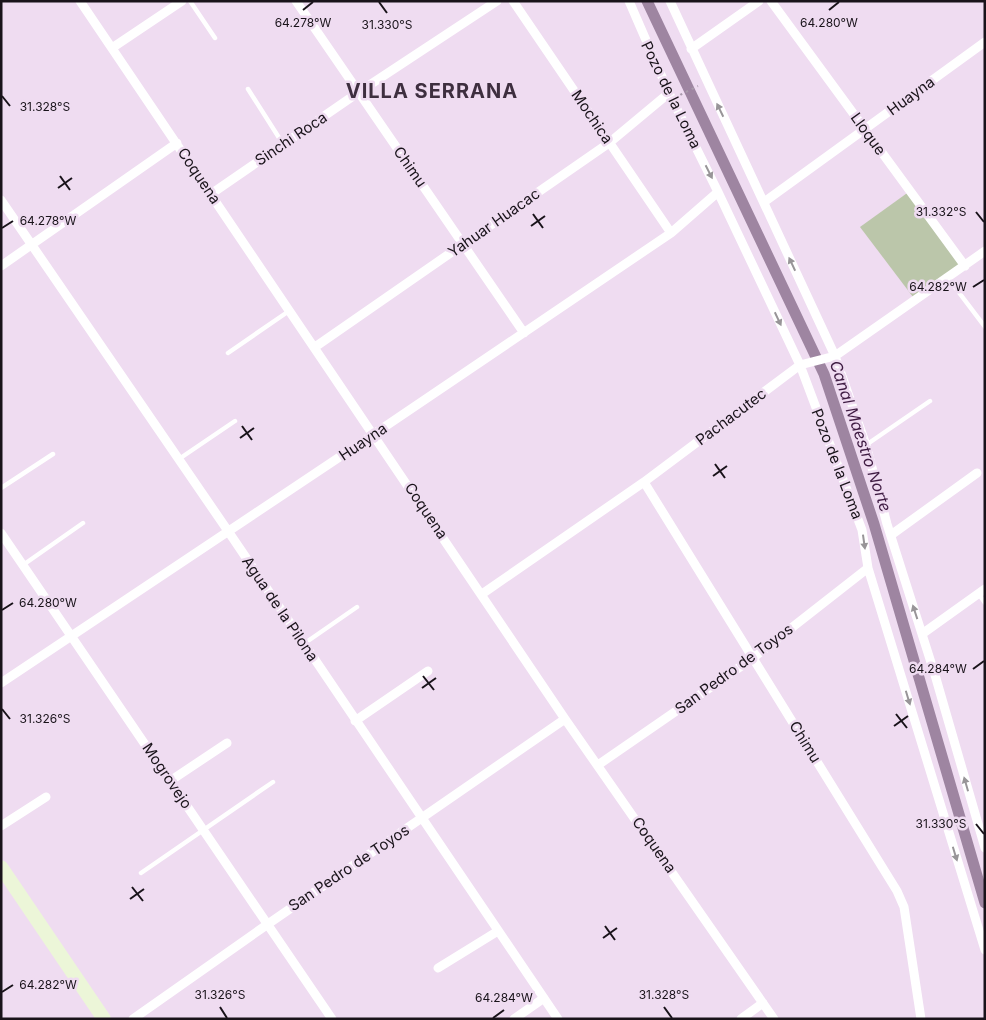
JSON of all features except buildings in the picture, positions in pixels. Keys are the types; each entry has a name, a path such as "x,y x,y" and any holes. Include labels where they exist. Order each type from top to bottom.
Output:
{"main road":[{"path":"1,867 104,1019"}],"street":[{"name":"Coquena","path":"80,1 565,719 774,1019"},
{"path":"112,48 182,1"},
{"name":"Chimu","path":"296,1 524,333"},
{"name":"Sinchi Roca","path":"211,194 359,92 497,1"},
{"name":"Mochica","path":"513,1 671,233"},
{"name":"Pozo de la Loma","path":"628,1 800,365 862,530 868,568 985,950"},
{"name":"Pozo de la Loma","path":"670,1 835,356 866,445 890,535 922,634 985,848"},
{"path":"691,49 759,1"},
{"name":"Lloque","path":"771,1 965,266"},
{"name":"Huayna","path":"764,202 985,42"},
{"name":"Yahuar Huacac","path":"314,347 609,143 673,94"},
{"path":"1,266 177,143"},
{"name":"Huayna","path":"1,683 671,233 718,192"},
{"name":"Agua de la Pilona","path":"1,200 228,531 558,1019"},
{"name":"Pachacutec","path":"482,594 644,482 800,365 835,356 985,251"},
{"path":"890,535 977,473"},
{"name":"Chimu","path":"644,482 897,891 904,906 921,1019"},
{"name":"Mogrovejo","path":"1,533 332,1019"},
{"name":"San Pedro de Toyos","path":"598,765 753,658 868,568"},
{"path":"922,634 981,591"},
{"path":"355,721 428,672"},
{"name":"San Pedro de Toyos","path":"134,1019 565,719"},
{"path":"170,781 227,743"},
{"path":"1,826 46,797"},
{"path":"438,968 498,931"},
{"path":"514,1019 544,998"},
{"path":"741,1019 763,1003"}],"lane":[{"path":"190,1 216,38"},
{"path":"248,89 284,144"},
{"path":"948,278 985,327"},
{"path":"228,353 290,311"},
{"path":"866,445 930,401"},
{"path":"178,460 235,421"},
{"path":"1,488 53,454"},
{"path":"23,565 83,523"},
{"path":"981,591 985,603"},
{"path":"303,644 357,607"},
{"path":"140,874 273,782"}],"path":[{"path":"673,94 699,86"}],"green space":[{"path":"910,191 963,263 913,297 860,227"}],"waterway":[{"name":"Canal Maestro Norte","path":"647,1 824,374 874,524 985,903"}],"district":[{"name":"VILLA SERRANA","path":"432,91"}]}
